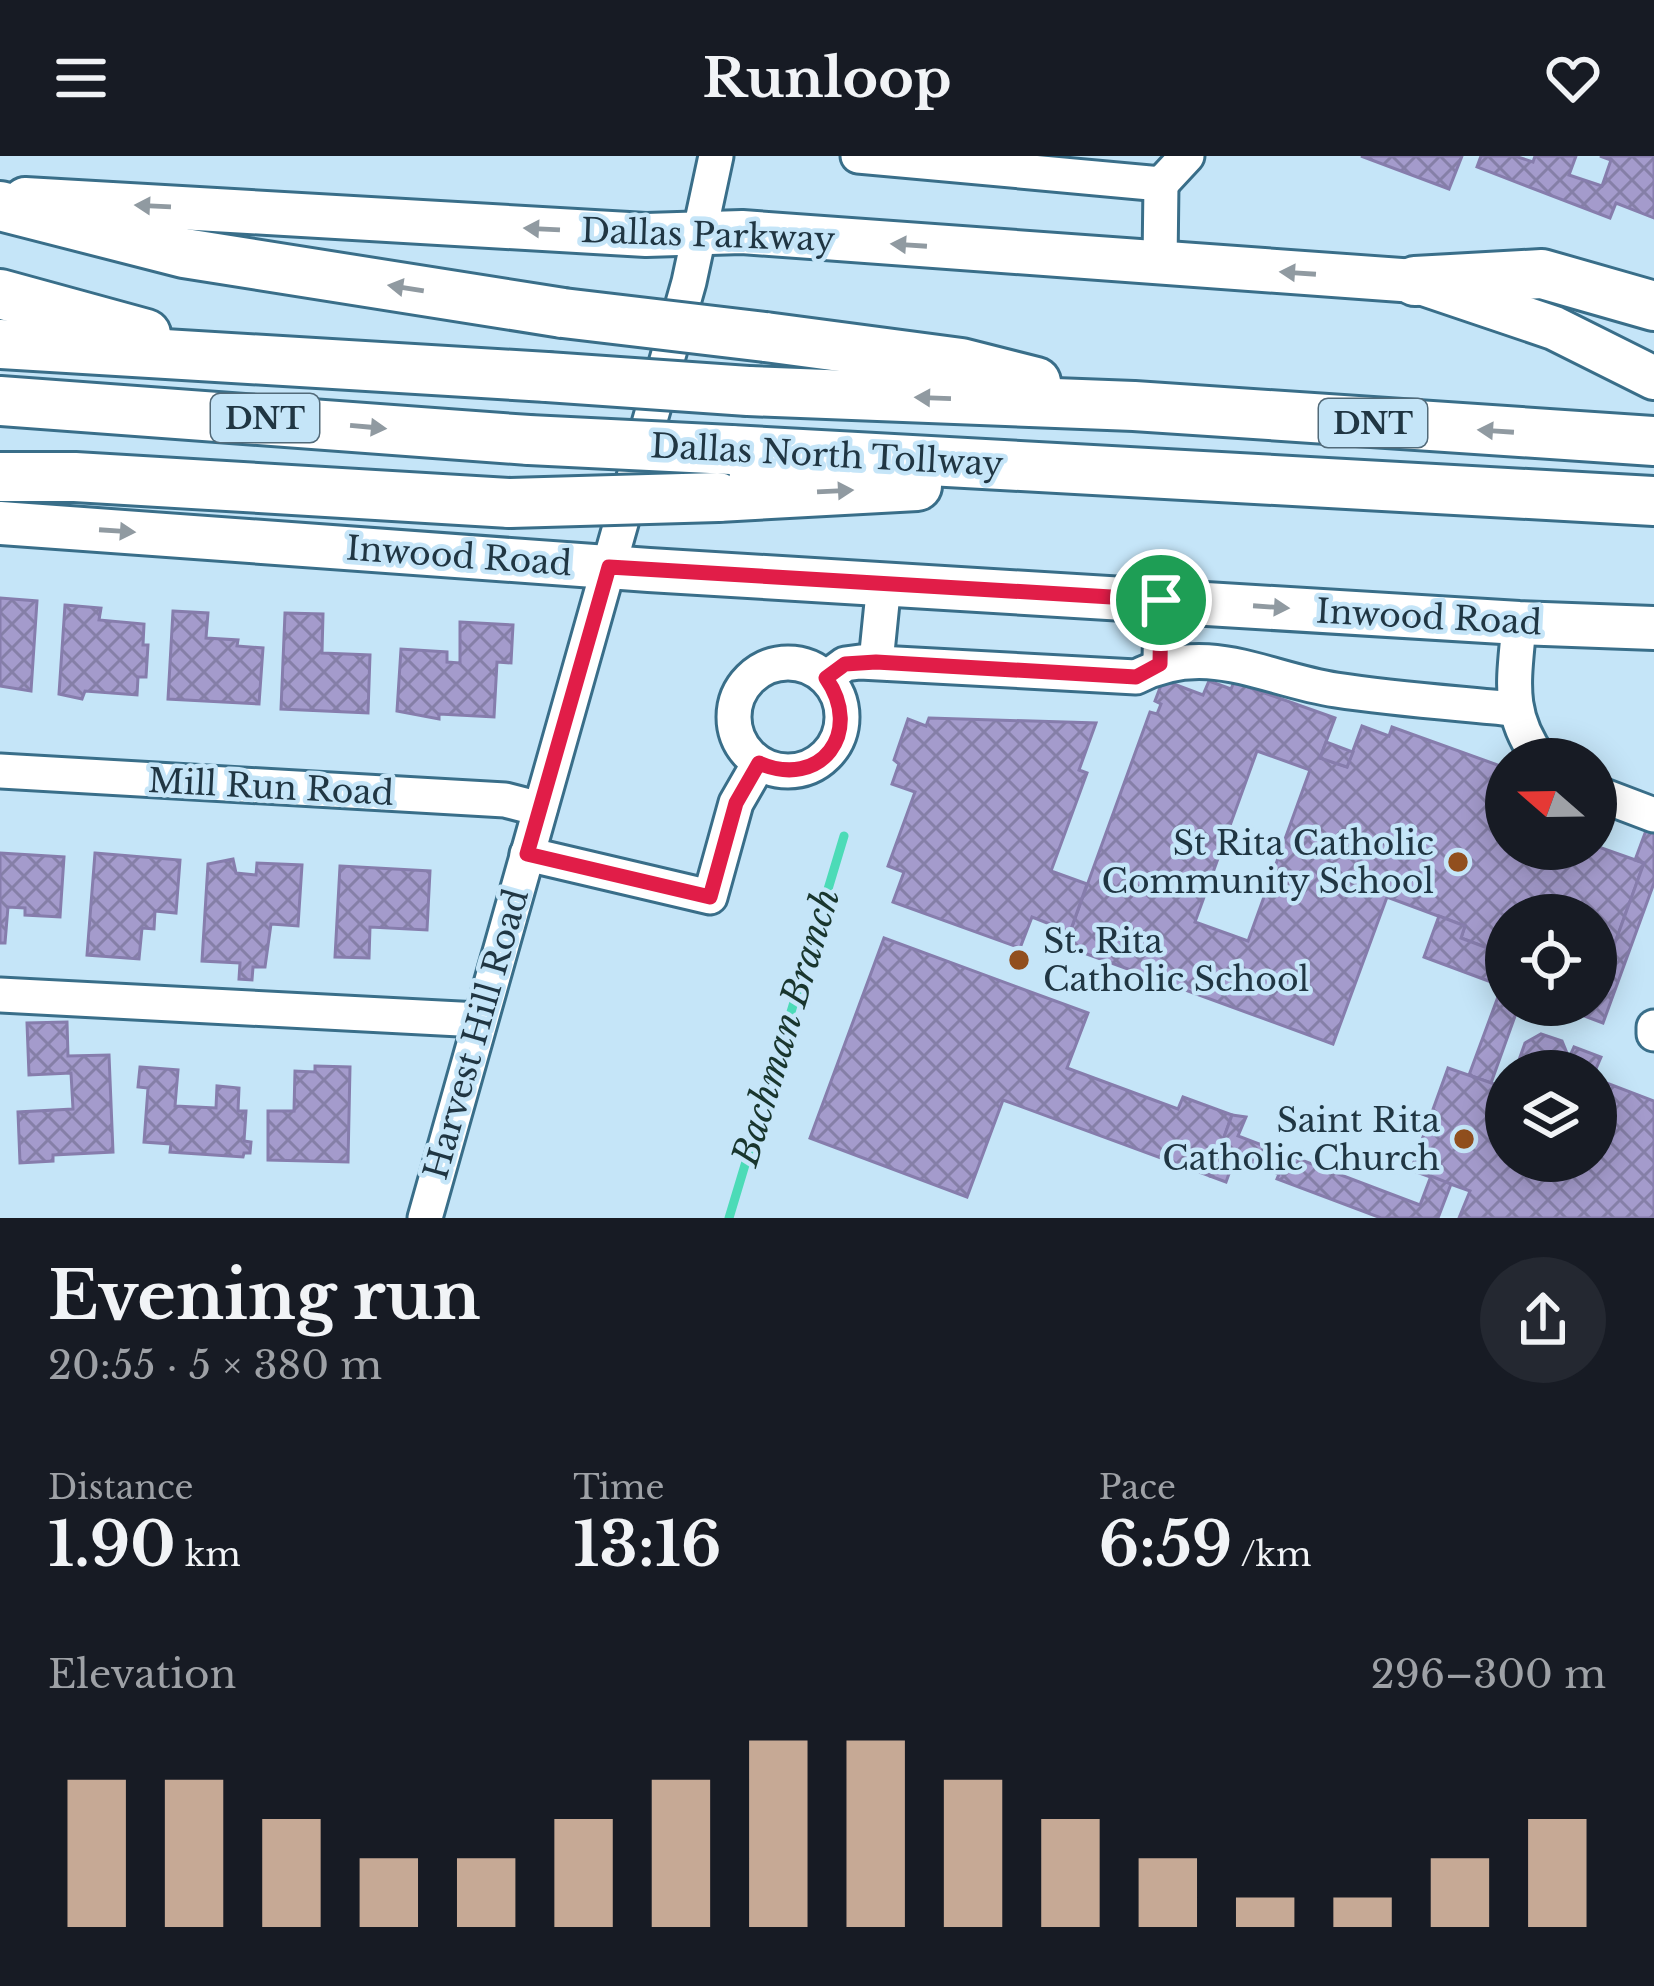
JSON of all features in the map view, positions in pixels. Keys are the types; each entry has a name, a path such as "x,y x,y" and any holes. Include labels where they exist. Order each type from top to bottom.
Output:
{"highway":[{"path":"0,201 184,253 563,313 961,363 1134,406"},
{"path":"1415,281 1542,274 1654,307"},
{"path":"0,294 225,357"},
{"name":"Dallas North Tollway","path":"0,344 748,391 1134,406 1633,440"},
{"name":"Dallas North Tollway","path":"0,401 529,440 1654,501"},
{"path":"0,477 75,477 510,503 901,488 1072,469"}],"main road":[{"name":"Dallas Parkway","path":"0,201 646,235 742,232 1415,281"},
{"path":"1415,281 1554,328 1654,378"},
{"name":"Inwood Road","path":"0,523 609,567 1648,630"}],"street":[{"name":"Harvest Hill Road","path":"424,1218 609,567 701,232 716,156"},
{"path":"858,156 1160,184"},
{"path":"1160,263 1160,184 1187,156"},
{"path":"876,662 884,583"},
{"path":"1160,664 1161,600"},
{"path":"1519,623 1513,709 1526,738"},
{"path":"826,678 845,664 876,662 1136,677 1160,664 1237,664 1328,689 1513,709"},
{"path":"773,664 811,667 837,693 842,711 833,746 807,767 791,771 759,763 746,751 734,720 743,686 773,664"},
{"path":"527,854 710,897 736,803 759,763"},
{"name":"Mill Run Road","path":"0,771 505,800 541,809"},
{"path":"1617,802 1654,815"},
{"path":"0,995 479,1021"}],"building":[{"path":"1361,156 1462,156 1449,189"},
{"path":"1481,156 1515,156 1533,162 1535,156 1576,156 1569,175 1602,186 1611,160 1600,156 1654,156 1654,218 1616,203 1610,218 1477,167"},
{"path":"0,598 37,601 31,691 0,686"},
{"path":"65,605 101,608 99,620 144,624 146,677 138,677 137,695 85,691 82,699 59,694"},
{"path":"173,611 208,613 206,638 263,648 259,704 168,699"},
{"path":"285,613 323,614 322,653 370,655 368,713 281,709"},
{"path":"460,622 513,625 511,663 497,662 494,717 439,714 439,719 397,711 401,649 447,652 447,662 460,663"},
{"name":"St Rita Catholic Community School","path":"1163,680 1203,695 1209,681 1231,689 1234,682 1335,718 1320,758 1347,767 1362,726 1389,736 1392,727 1485,760 1485,870 1617,870 1617,853 1644,863 1617,937 1617,894 1485,894 1485,947 1461,938 1465,926 1387,897 1333,1044 1065,946 1150,712 1157,714 1161,704 1155,701","holes":["1257,751 1310,770 1248,941 1195,922"]},
{"path":"929,718 1096,723 1079,770 1087,773 1051,871 1087,884 1070,932 1032,917 1020,948 893,902 904,872 888,866 915,792 892,784 899,764 894,760 908,719 926,726"},
{"path":"1326,742 1353,752 1347,767 1320,758"},
{"path":"1654,809 1654,883 1617,985 1617,937 1644,863 1635,860"},
{"path":"0,853 64,857 60,917 25,915 25,908 8,907 5,943 0,943"},
{"path":"95,853 180,860 176,913 155,911 154,929 142,928 139,959 87,955"},
{"path":"233,859 236,873 256,875 257,863 302,865 298,926 271,924 265,967 253,967 252,980 239,979 240,963 202,961 208,864"},
{"path":"340,866 430,871 427,930 370,927 369,958 335,957"},
{"path":"1439,916 1465,926 1461,938 1485,947 1485,980 1424,957"},
{"path":"884,938 1088,1013 1067,1068 1178,1109 1183,1097 1232,1115 1210,1176 1003,1100 967,1197 810,1138"},
{"path":"67,1022 68,1056 109,1055 113,1152 53,1155 53,1161 20,1163 18,1112 73,1109 71,1073 29,1075 27,1023"},
{"path":"1487,1026 1511,1026 1503,1050 1485,1050 1485,1081 1469,1075"},
{"path":"1541,1034 1562,1041 1566,1050 1523,1050 1525,1043"},
{"path":"315,1066 350,1067 348,1162 268,1160 268,1111 294,1111 295,1071 315,1072"},
{"path":"140,1067 178,1070 175,1106 216,1108 217,1086 239,1088 238,1111 246,1111 244,1141 251,1142 250,1153 243,1157 170,1152 171,1144 144,1142 148,1088 138,1087"},
{"name":"Saint Rita Catholic Church","path":"1448,1068 1485,1081 1485,1182 1617,1182 1617,1087 1654,1101 1654,1218 1459,1218 1470,1191 1411,1170"},
{"path":"1232,1115 1246,1117 1238,1136 1420,1205 1431,1176 1451,1184 1438,1218 1381,1218 1277,1179 1279,1174 1235,1157 1226,1182 1210,1176"}],"waterway":[{"name":"Bachman Branch","path":"729,1218 844,836"}],"place":[{"name":"St Rita Catholic Community School","path":"1458,862"},
{"name":"St. Rita Catholic School","path":"1019,960"},
{"name":"Saint Rita Catholic Church","path":"1464,1139"}],"route":[{"path":"609,567 1161,600 1160,664 1136,677 845,664 826,678 842,711 833,746 822,759 791,771 759,763 736,803 710,897 527,854 609,567"}]}
